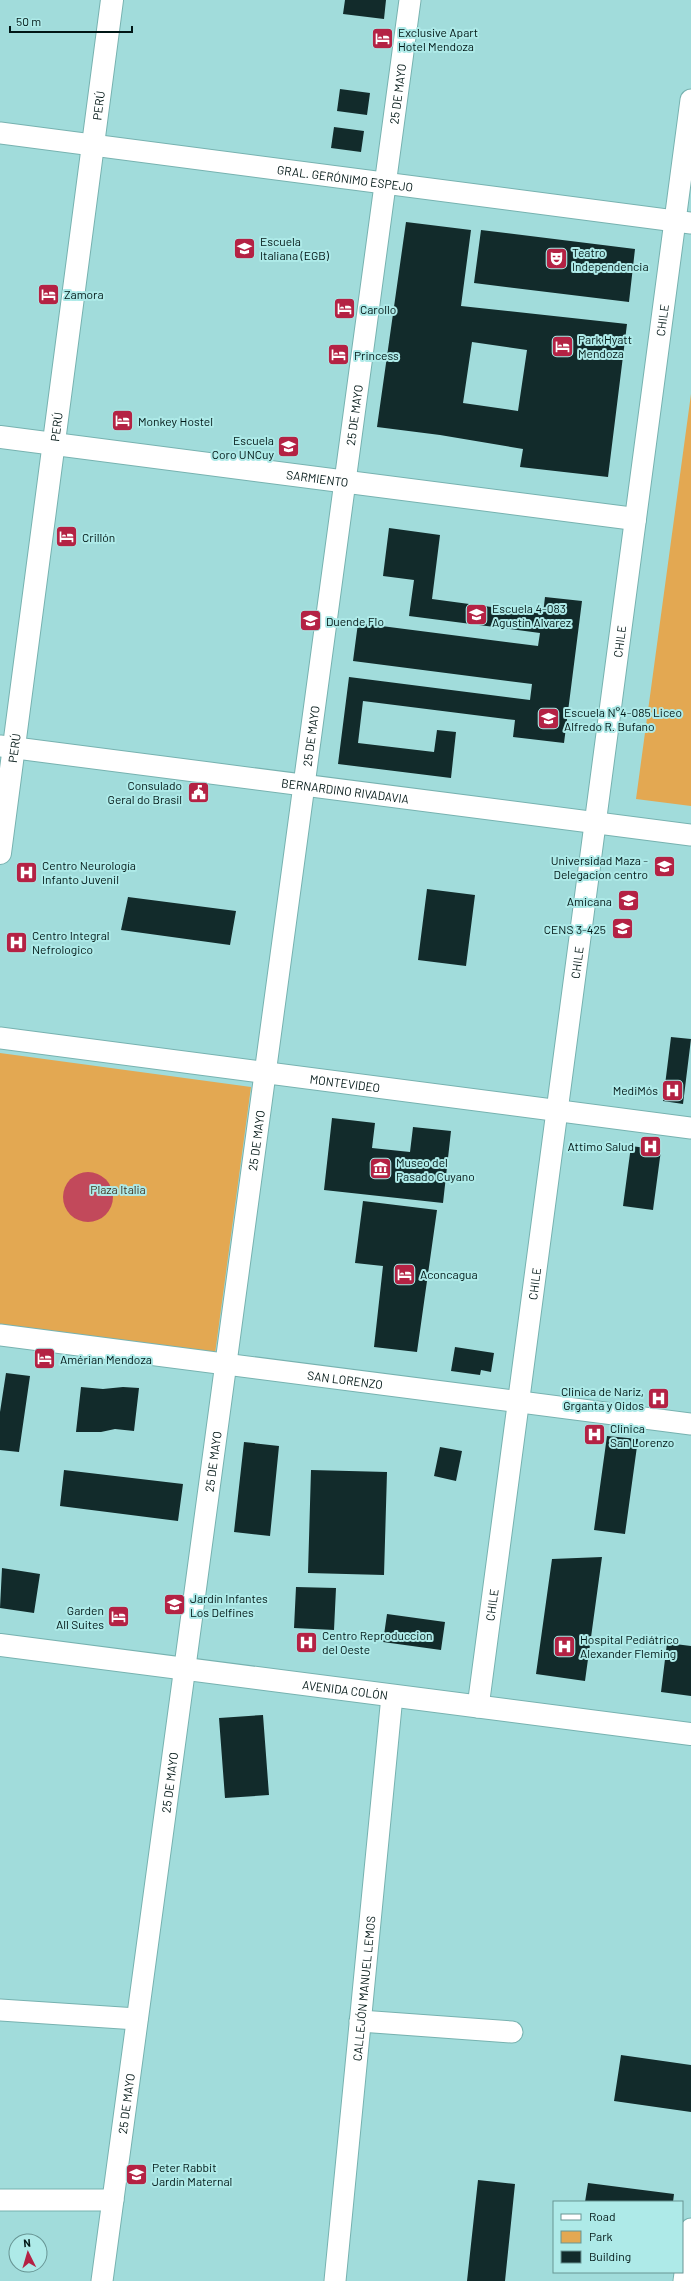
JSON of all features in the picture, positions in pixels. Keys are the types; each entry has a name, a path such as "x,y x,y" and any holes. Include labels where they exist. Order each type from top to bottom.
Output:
{"main road":[{"name":"PERÚ","path":"0,853 7,747 53,444 112,0"},
{"name":"SARMIENTO","path":"0,437 636,519"},
{"name":"AVENIDA COLÓN","path":"0,1645 691,1734"}],"street":[{"name":"25 DE MAYO","path":"102,2281 410,0"},
{"name":"CHILE","path":"478,1707 636,519 683,222 691,100"},
{"name":"GRAL. GERÓNIMO ESPEJO","path":"0,133 683,222"},
{"name":"BERNARDINO RIVADAVIA","path":"7,747 691,835"},
{"name":"MONTEVIDEO","path":"0,1038 691,1128"},
{"name":"SAN LORENZO","path":"0,1335 691,1424"},
{"name":"CALLEJÓN MANUEL LEMOS","path":"335,2281 392,1696"},
{"path":"0,2010 138,2019"},
{"path":"360,2021 512,2032"},
{"path":"0,2200 113,2200"},
{"path":"684,2281 691,2229"}],"green space":[{"path":"691,394 691,806 636,799"},
{"name":"Plaza Italia","path":"0,1053 251,1087 215,1354 0,1325"}],"shaded area":[{"path":"88,1172 98,1174 106,1179 111,1187 113,1197 111,1207 106,1215 98,1220 88,1222 78,1220 70,1215 65,1207 63,1197 65,1187 70,1179 78,1174"}],"building":[{"path":"345,0 386,0 384,19 343,14"},
{"path":"340,89 370,93 367,115 337,111"},
{"path":"334,127 364,131 361,152 331,148"},
{"name":"Park Hyatt Mendoza","path":"406,222 471,230 461,306 627,324 608,477 520,467 523,449 440,435 377,427","holes":["472,342 527,350 518,411 463,403"]},
{"name":"Teatro Independencia","path":"481,230 635,249 629,302 474,283"},
{"path":"389,528 440,535 432,599 543,614 545,597 582,601 564,743 513,737 515,720 363,701 358,743 434,752 437,730 456,732 451,778 338,764 349,677 530,700 532,684 353,661 358,623 538,646 540,633 409,616 414,580 383,576"},
{"path":"427,889 475,895 466,966 418,960"},
{"path":"128,897 236,911 230,945 121,930"},
{"path":"671,1037 691,1039 683,1104 663,1101"},
{"path":"332,1118 375,1123 372,1148 410,1152 413,1127 451,1131 443,1203 324,1190"},
{"path":"631,1146 661,1150 653,1210 623,1206"},
{"name":"Aconcagua","path":"363,1201 437,1210 417,1352 374,1347 383,1266 355,1263"},
{"path":"455,1347 494,1353 491,1372 481,1370 480,1375 451,1371"},
{"path":"6,1373 30,1376 19,1452 0,1450 0,1412"},
{"path":"81,1387 103,1389 123,1387 139,1388 134,1431 115,1429 101,1432 76,1432"},
{"path":"607,1436 638,1439 625,1534 594,1530"},
{"path":"244,1442 279,1446 270,1536 234,1532"},
{"path":"440,1447 462,1451 456,1481 434,1476"},
{"path":"64,1470 183,1484 178,1521 60,1506"},
{"path":"311,1470 387,1472 384,1575 308,1573"},
{"name":"Hospital Pediátrico Alexander Fleming","path":"602,1557 585,1681 536,1674 552,1559"},
{"path":"2,1568 40,1574 34,1613 0,1608"},
{"path":"296,1587 336,1588 334,1630 294,1628"},
{"path":"387,1614 445,1622 441,1650 383,1642"},
{"path":"667,1643 691,1646 691,1696 661,1692"},
{"path":"263,1715 269,1795 225,1798 219,1718"},
{"path":"621,2055 691,2065 691,2112 614,2101"},
{"path":"478,2180 515,2184 505,2281 467,2281"},
{"path":"588,2183 674,2194 673,2201 585,2201"}],"place":[{"name":"Exclusive Apart Hotel Mendoza","path":"382,39"},
{"name":"Escuela Italiana (EGB)","path":"245,248"},
{"name":"Teatro Independencia","path":"556,259"},
{"name":"Zamora","path":"49,294"},
{"name":"Carollo","path":"344,309"},
{"name":"Park Hyatt Mendoza","path":"562,346"},
{"name":"Princess","path":"338,355"},
{"name":"Monkey Hostel","path":"122,421"},
{"name":"Escuela Coro UNCuy","path":"289,447"},
{"name":"Crillón","path":"67,537"},
{"name":"Escuela 4-083 Agustín Alvarez","path":"477,615"},
{"name":"Duende Flo","path":"310,621"},
{"name":"Escuela N°4-085 Liceo Alfredo R. Bufano","path":"549,719"},
{"name":"Consulado Geral do Brasil","path":"198,792"},
{"name":"Universidad Maza - Delegacion centro","path":"664,867"},
{"name":"Centro Neurología Infanto Juvenil","path":"26,872"},
{"name":"Amicana","path":"628,901"},
{"name":"CENS 3-425","path":"622,929"},
{"name":"Centro Integral Nefrologico","path":"16,942"},
{"name":"MediMós","path":"673,1090"},
{"name":"Attimo Salud","path":"650,1146"},
{"name":"Museo del Pasado Cuyano","path":"381,1169"},
{"name":"Aconcagua","path":"405,1274"},
{"name":"Amérian Mendoza","path":"44,1359"},
{"name":"Clinica de Nariz, Grganta y Oidos","path":"659,1398"},
{"name":"Clinica San Lorenzo","path":"594,1435"},
{"name":"Jardín Infantes Los Delfines","path":"174,1605"},
{"name":"Garden All Suites","path":"119,1617"},
{"name":"Centro Reproduccion del Oeste","path":"307,1642"},
{"name":"Hospital Pediátrico Alexander Fleming","path":"565,1646"},
{"name":"Peter Rabbit Jardín Maternal","path":"137,2174"}]}
